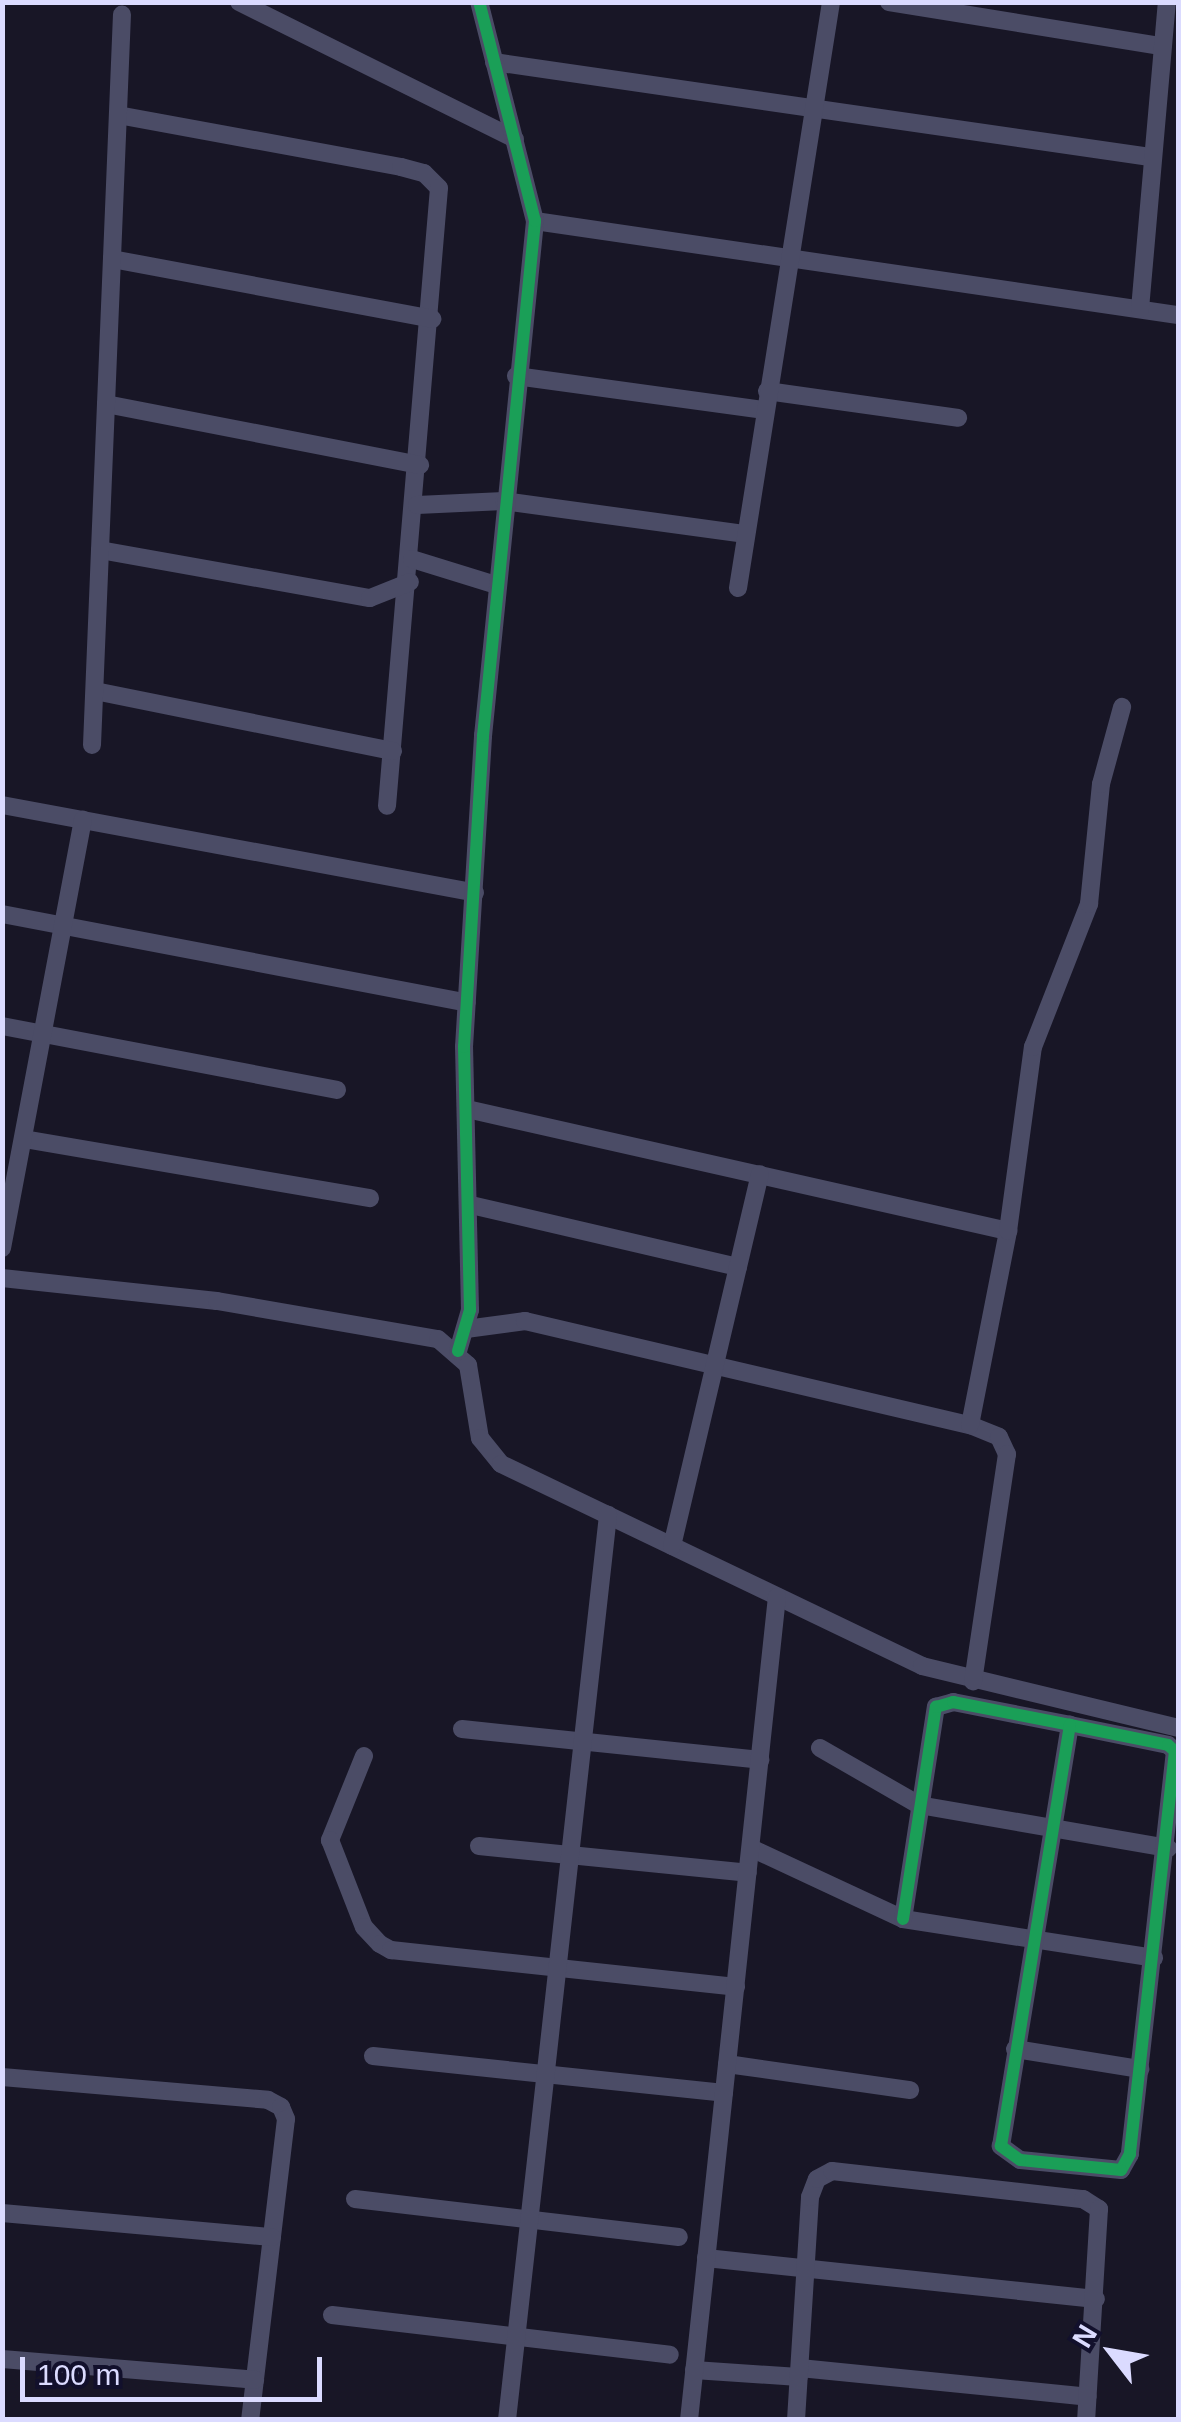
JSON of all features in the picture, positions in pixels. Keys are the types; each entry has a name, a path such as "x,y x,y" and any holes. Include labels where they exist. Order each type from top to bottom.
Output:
{"street":[{"path":"239,2 515,139"},
{"path":"738,588 831,2"},
{"path":"889,2 1162,46"},
{"path":"1140,310 1150,157 1167,2"},
{"path":"458,1351 466,1330 472,1205 467,1003 496,585 535,222 478,3"},
{"path":"92,745 122,15"},
{"path":"494,62 1150,157"},
{"path":"118,115 424,173 442,199 387,806"},
{"path":"535,222 1178,315"},
{"path":"112,259 432,319"},
{"path":"516,376 958,418"},
{"path":"106,404 420,465"},
{"path":"417,506 504,501 746,534"},
{"path":"100,550 370,598 410,582"},
{"path":"412,559 496,585"},
{"path":"95,691 393,751"},
{"path":"970,1424 1008,1231 1032,1047 1089,904 1101,784 1122,708"},
{"path":"2,805 475,893"},
{"path":"2,1248 83,820"},
{"path":"2,914 467,1003"},
{"path":"2,1026 337,1090"},
{"path":"467,1108 1008,1231"},
{"path":"24,1139 370,1198"},
{"path":"672,1546 760,1174"},
{"path":"472,1205 738,1267"},
{"path":"2,1278 217,1301 438,1339 458,1351 468,1365 480,1438 491,1457 922,1666 1178,1728"},
{"path":"466,1330 526,1321 970,1424 999,1437 1006,1454 973,1681"},
{"path":"507,2420 608,1516"},
{"path":"688,2420 776,1597"},
{"path":"903,1919 932,1714 944,1703 1070,1725 1175,1750 1168,1848 1130,2154 1121,2170 1020,2160 1001,2146 1070,1725"},
{"path":"462,1729 760,1760"},
{"path":"820,1748 919,1805 1168,1848"},
{"path":"364,1756 330,1840 370,1936 390,1950 736,1987"},
{"path":"479,1846 748,1873"},
{"path":"751,1848 903,1919 1154,1958"},
{"path":"1015,2049 1140,2069"},
{"path":"374,2056 724,2093"},
{"path":"727,2064 910,2090"},
{"path":"2,2077 276,2102 286,2119 250,2420"},
{"path":"796,2420 812,2186 832,2170 1083,2199 1102,2215 1086,2420"},
{"path":"356,2199 678,2238"},
{"path":"2,2213 272,2236"},
{"path":"706,2258 806,2264 1096,2299"},
{"path":"332,2315 670,2355"},
{"path":"2,2358 255,2380"},
{"path":"694,2370 799,2373 1088,2397"}],"cycle path":[{"path":"458,1351 470,1310 464,1047 483,736 535,221 479,2"},
{"path":"903,1919 936,1707 953,1702 1070,1725 1168,1745 1175,1751 1130,2154 1121,2170 1020,2160 1001,2146 1070,1725"}]}
